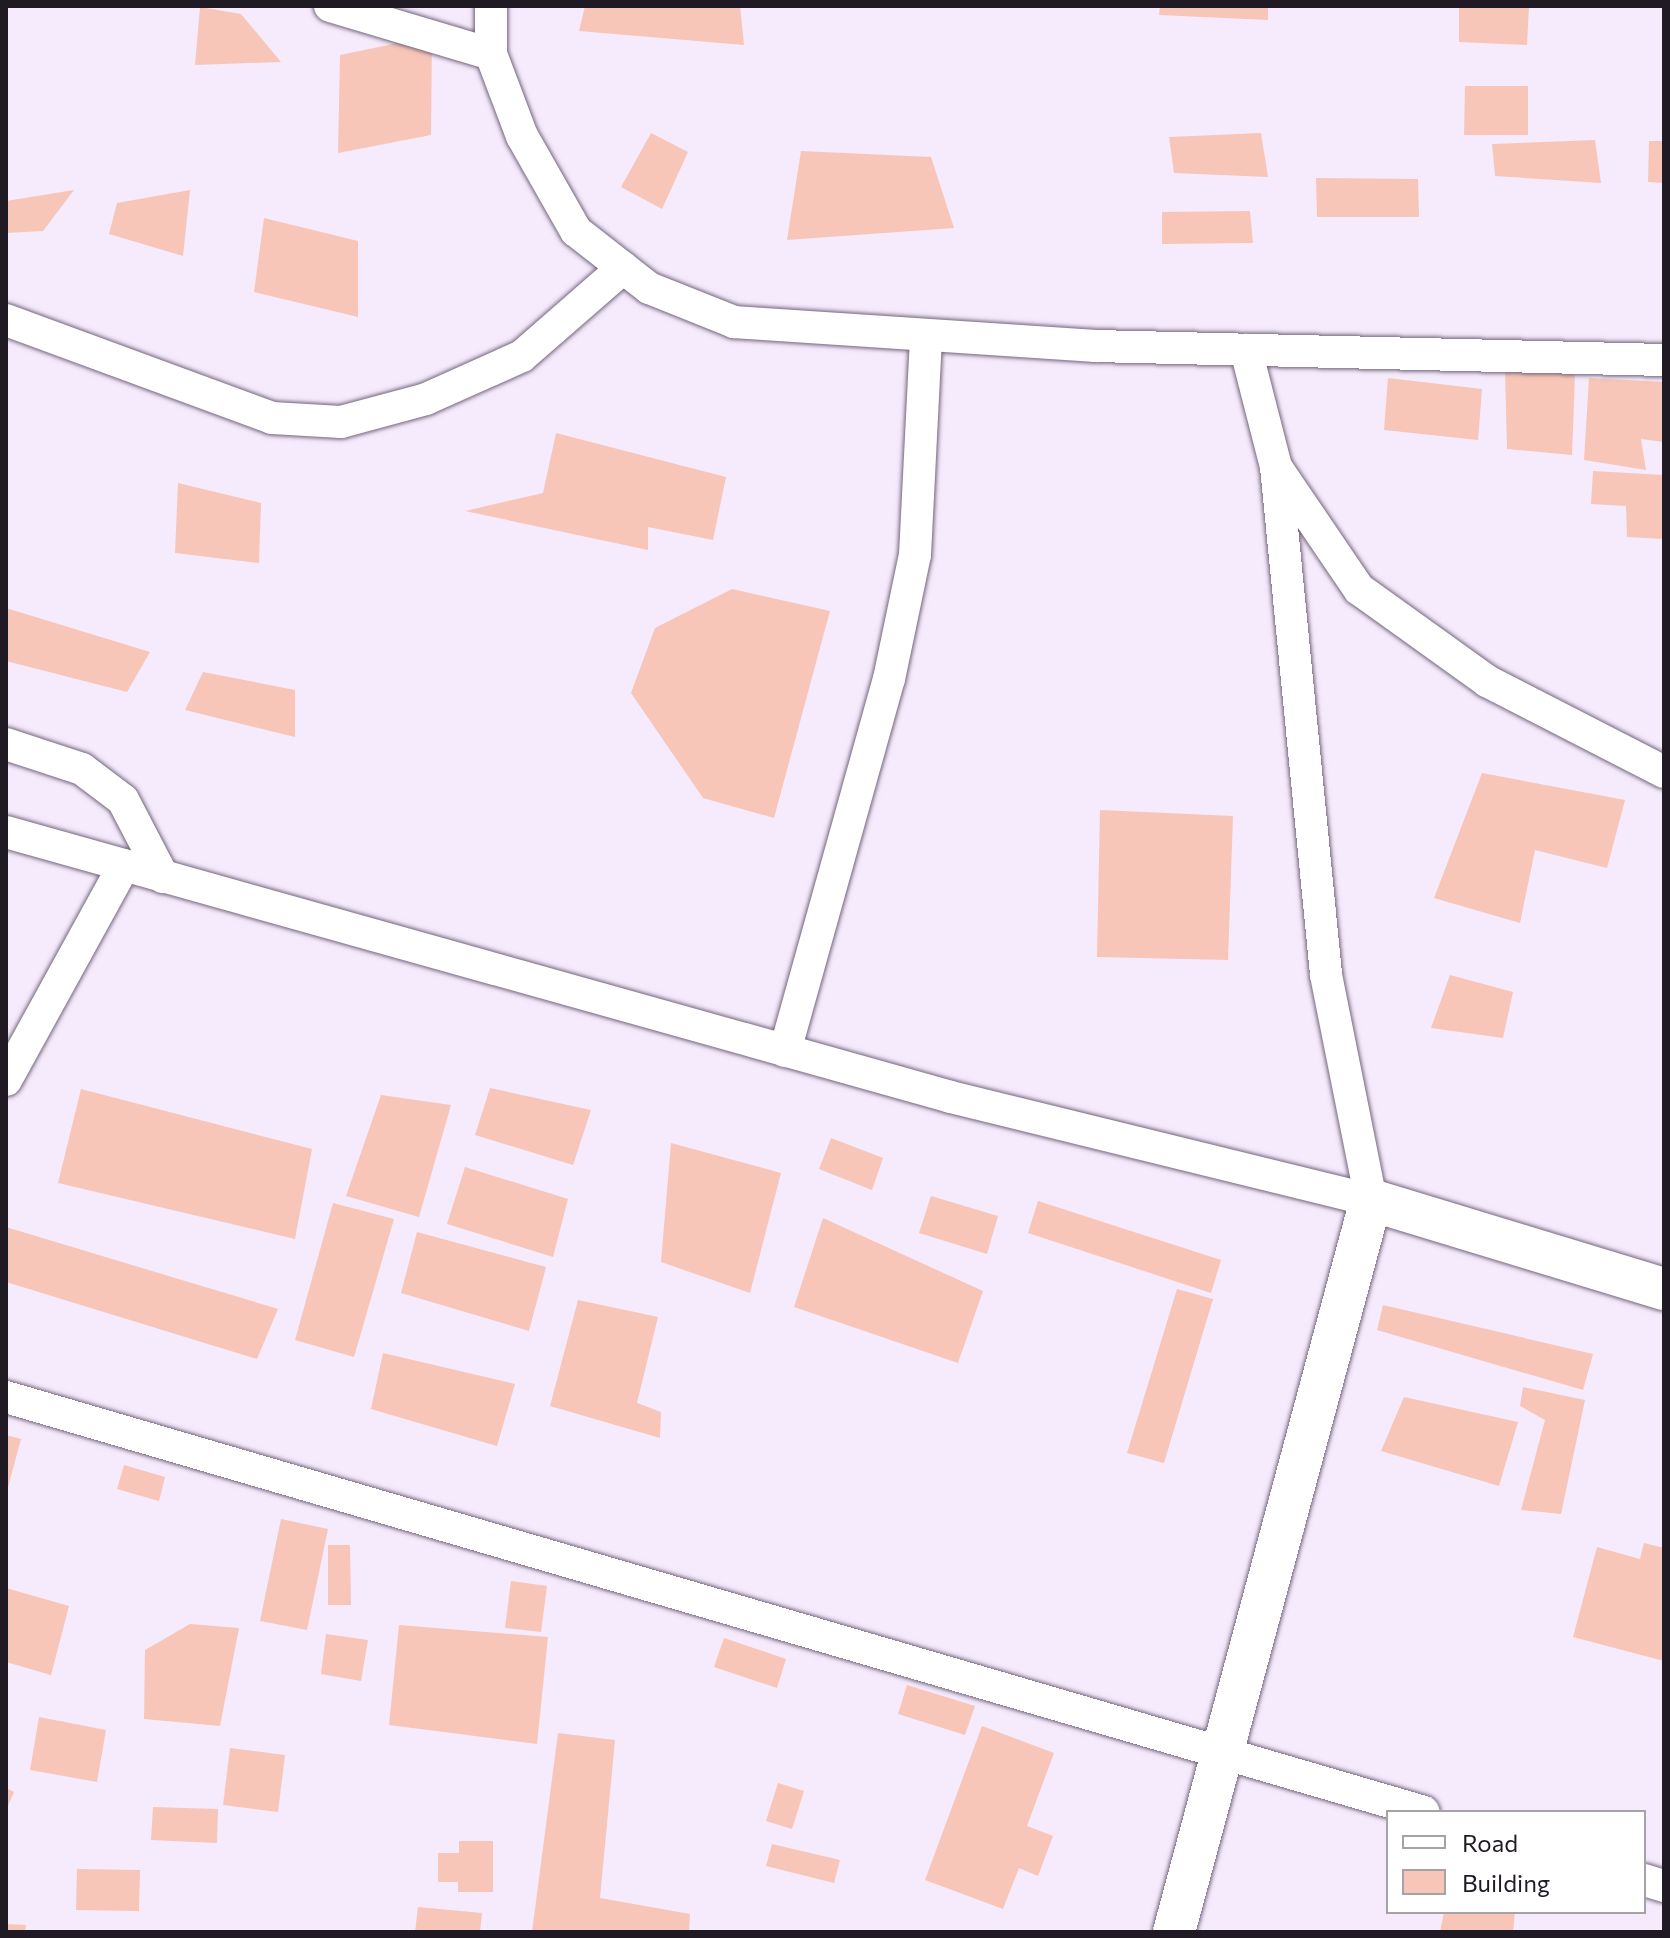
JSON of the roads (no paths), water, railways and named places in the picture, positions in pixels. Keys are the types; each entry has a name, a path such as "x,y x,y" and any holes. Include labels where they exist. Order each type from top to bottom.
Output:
{"street":[{"path":"330,6 491,54"},
{"path":"491,6 491,54 522,136 576,231 649,288 734,322 926,339 1664,360"},
{"path":"6,320 272,418 341,422 426,399 522,356 623,268"},
{"path":"785,1051 889,679 915,555 926,339"},
{"path":"1174,1932 1371,1200 1326,974 1276,467 1246,350"},
{"path":"1276,467 1359,589 1487,681 1664,772"},
{"path":"6,744 82,769 123,800 163,877"},
{"path":"6,832 785,1051 1371,1200 1664,1289"},
{"path":"6,1080 124,865"},
{"path":"6,1397 1222,1750 1417,1810"}]}
